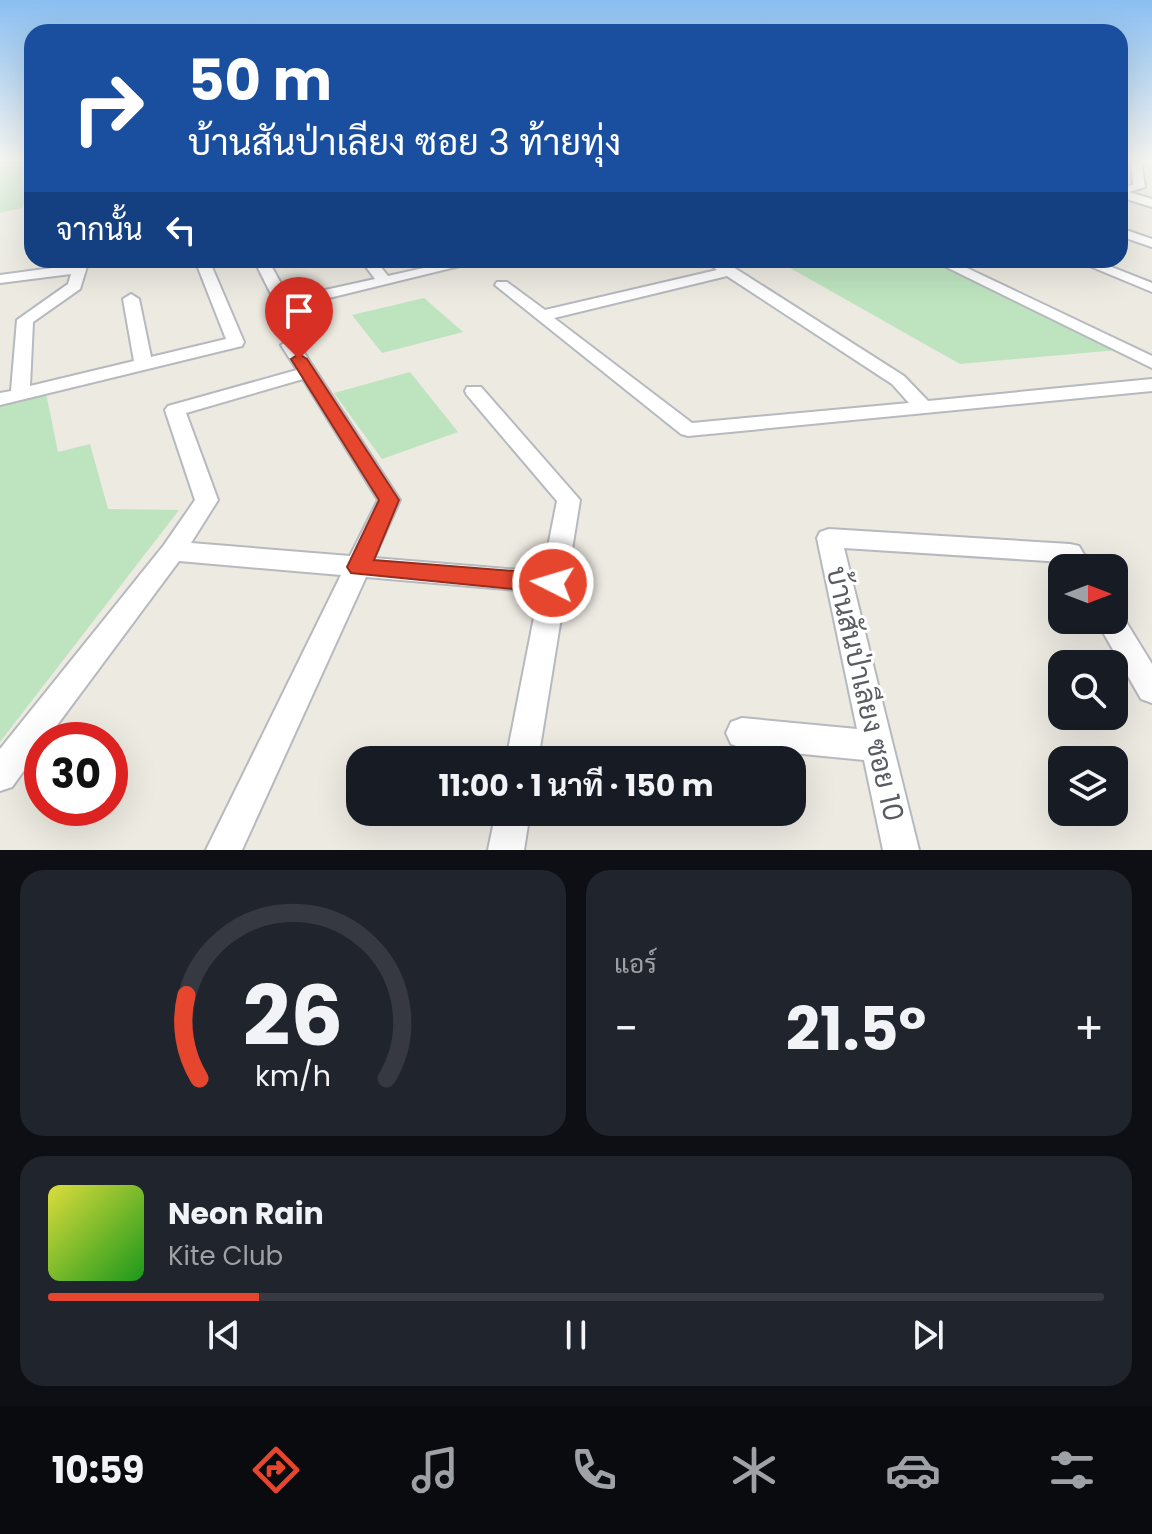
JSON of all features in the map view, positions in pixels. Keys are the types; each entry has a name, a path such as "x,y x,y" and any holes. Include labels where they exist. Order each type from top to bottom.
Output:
{"street":[{"path":"1128,235 1152,243"},
{"path":"0,279 60,268"},
{"path":"20,395 25,320 75,286 81,268"},
{"path":"0,399 236,342 205,268"},
{"path":"265,268 284,304 439,268"},
{"path":"374,268 384,280"},
{"path":"724,268 898,380 923,407"},
{"path":"956,268 1152,363"},
{"path":"1102,268 1152,288"},
{"path":"541,316 729,271"},
{"path":"502,285 688,430 1152,385"},
{"path":"131,299 144,365"},
{"path":"224,850 389,500 290,345"},
{"path":"0,775 173,551 207,500 175,410 308,372"},
{"path":"474,391 569,500 524,746"},
{"name":"บ้านสันป่าเลียง ซอย 10","path":"901,850 829,538 1048,558"},
{"path":"173,551 553,583"},
{"path":"1118,634 1152,690"},
{"path":"742,733 877,746"},
{"path":"506,850 510,826"}],"green space":[{"path":"0,201 24,201 22,208 0,213"},
{"path":"790,268 946,268 1118,350 960,364"},
{"path":"424,298 463,332 382,353 352,315"},
{"path":"410,372 458,432 382,459 334,393"},
{"path":"46,393 58,452 90,444 108,509 179,510 0,742 0,403"}],"route":[{"path":"299,359 389,500 359,567 553,583"}]}
